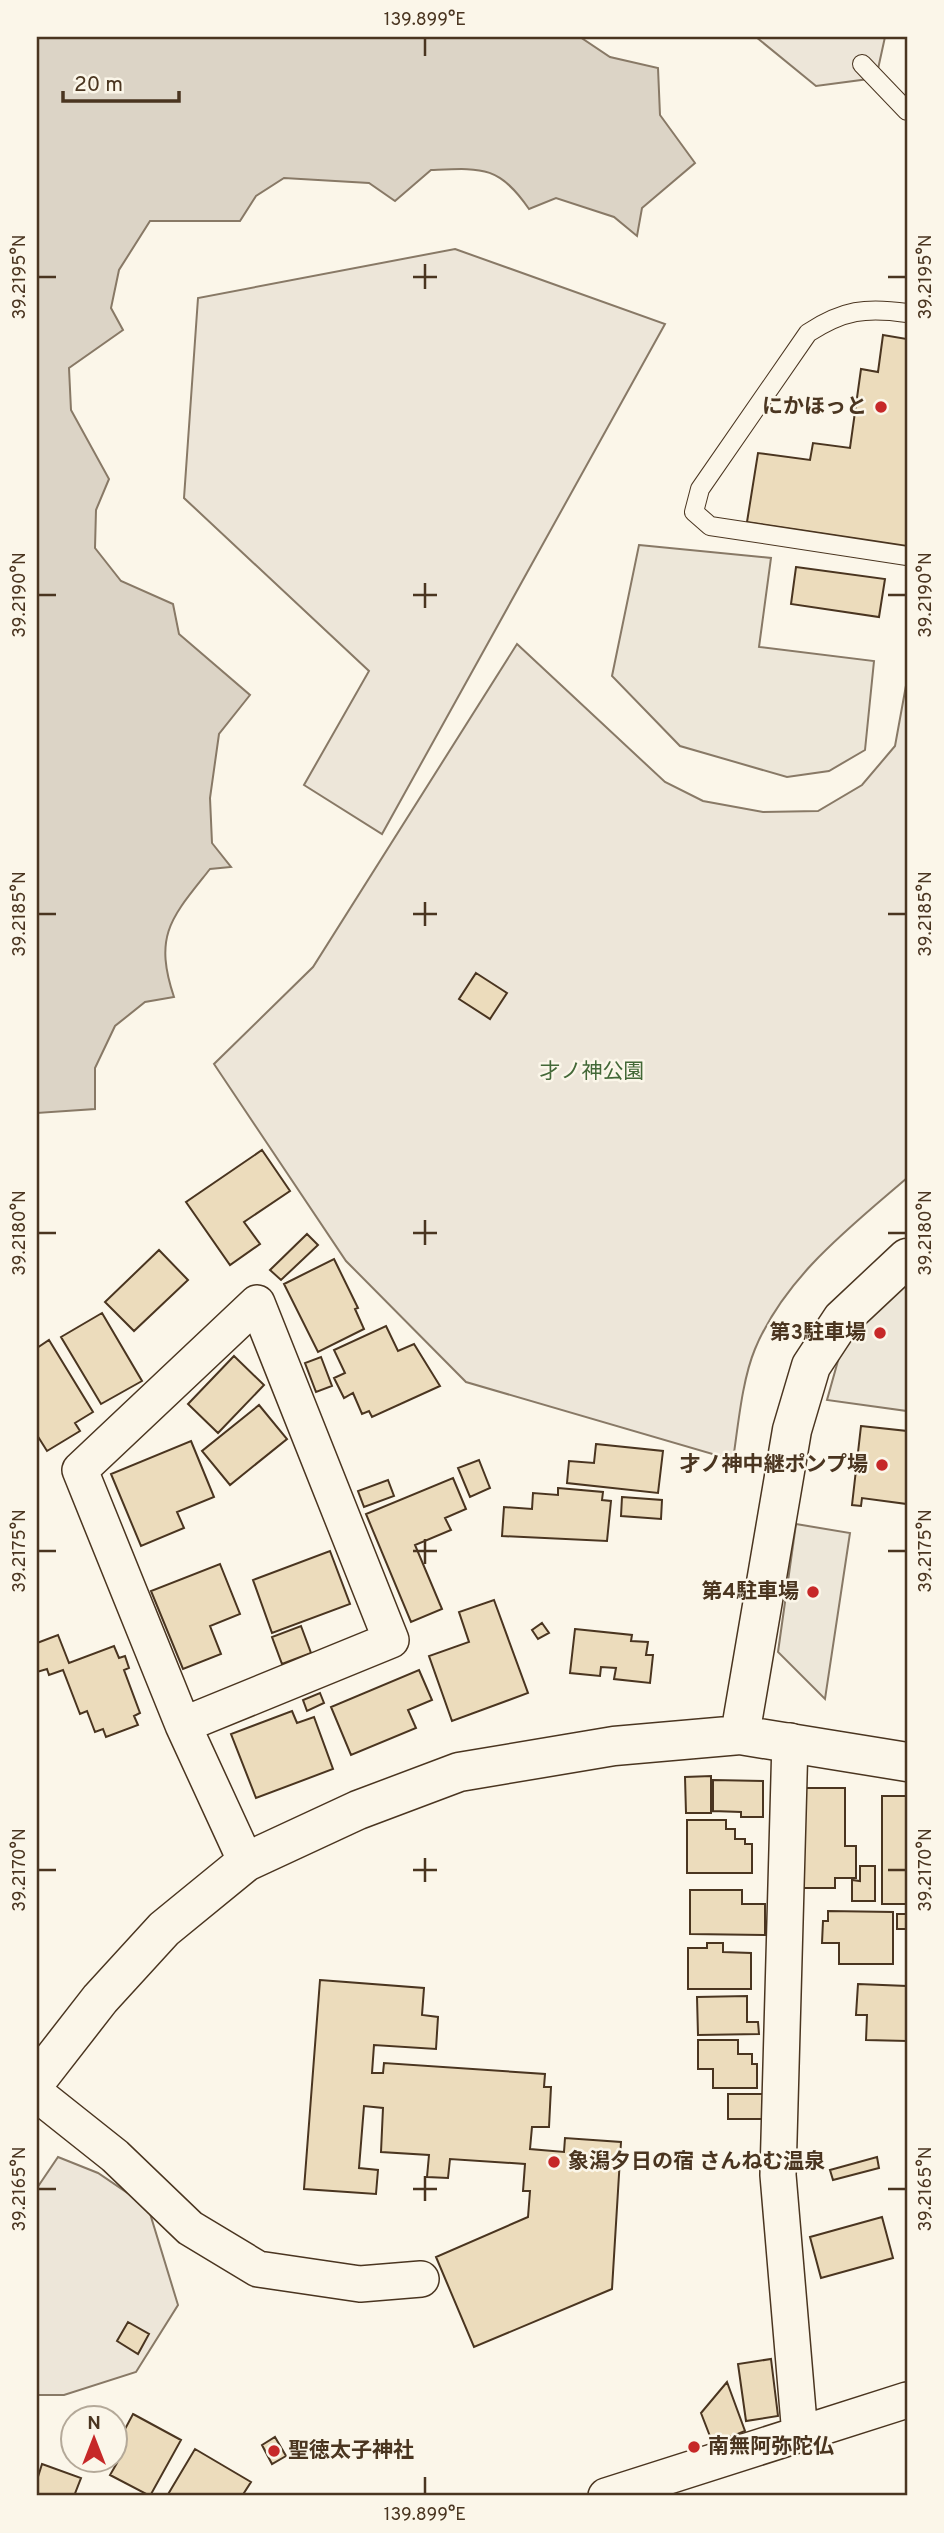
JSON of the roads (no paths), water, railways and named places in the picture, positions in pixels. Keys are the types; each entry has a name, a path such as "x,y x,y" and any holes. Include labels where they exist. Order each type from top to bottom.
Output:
{"street":[{"path":"740,1735 792,1430 811,1366 842,1319 907,1258"},
{"path":"183,1725 391,1640 257,1303 80,1470 183,1725 246,1862"},
{"path":"37,2080 100,1999 164,1929 246,1862 358,1810 459,1772 614,1746 740,1735 907,1762"},
{"path":"790,1741 778,2175 800,2435"},
{"path":"37,2094 115,2156 190,2228 258,2269 360,2284 421,2278"},
{"path":"606,2496 907,2400"}],"lane":[{"path":"862,64 907,111"},
{"path":"907,313 872,308 832,317 808,333 700,489 694,512 710,526 907,556"}],"place":[{"name":"にかほっと","path":"881,407"},
{"name":"第3駐車場","path":"880,1333"},
{"name":"才ノ神中継ポンプ場","path":"882,1465"},
{"name":"第4駐車場","path":"813,1592"},
{"name":"象潟夕日の宿 さんねむ温泉","path":"554,2162"},
{"name":"南無阿弥陀仏","path":"694,2447"},
{"name":"聖徳太子神社","path":"274,2451"}],"park label":[{"name":"才ノ神公園","path":"592,1072"}]}
